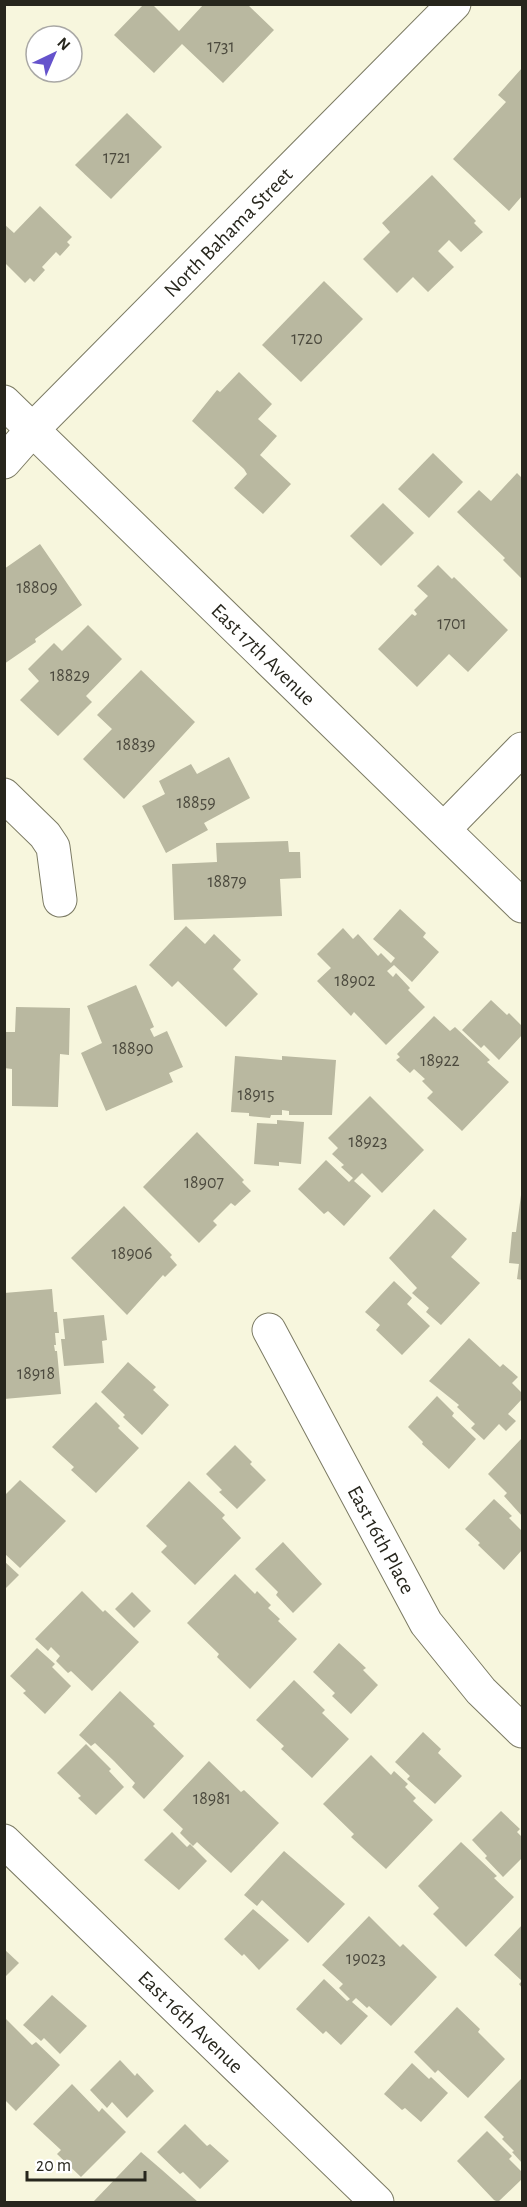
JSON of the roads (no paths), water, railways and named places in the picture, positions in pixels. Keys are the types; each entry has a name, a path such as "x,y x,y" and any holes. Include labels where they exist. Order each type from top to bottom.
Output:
{"street":[{"name":"North Bahama Street","path":"4,462 33,429 454,4"},
{"name":"East 17th Avenue","path":"4,402 522,906"},
{"path":"444,829 522,749"},
{"path":"4,795 53,847 60,900"},
{"name":"East 16th Place","path":"269,1329 426,1623 481,1691 522,1731"},
{"name":"East 16th Avenue","path":"4,1841 377,2202"}]}
